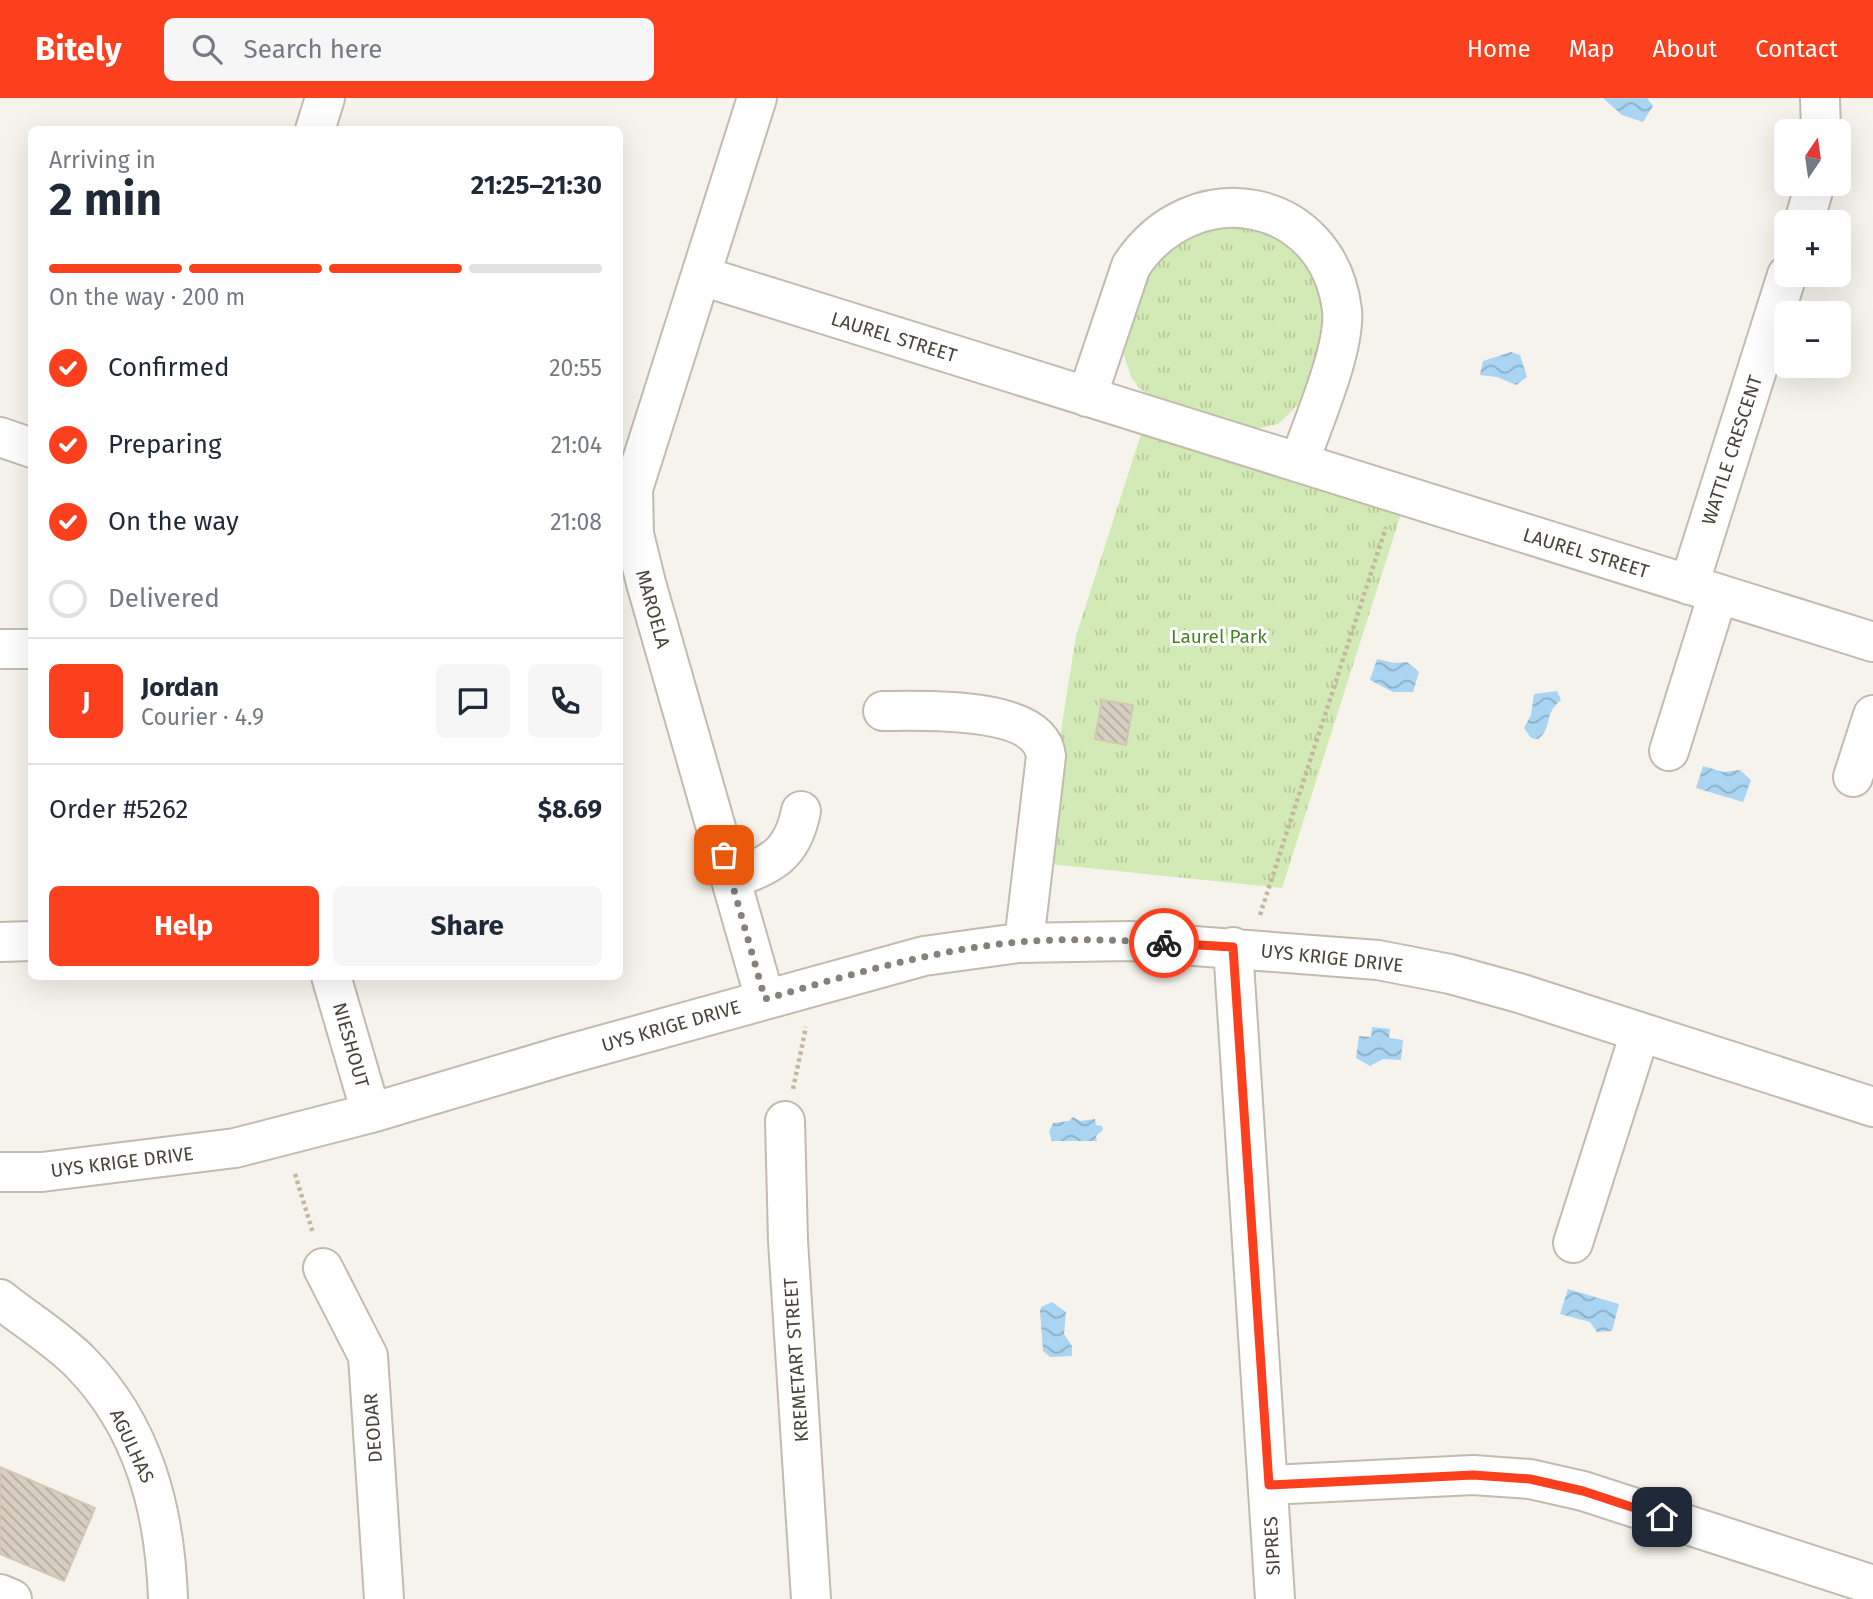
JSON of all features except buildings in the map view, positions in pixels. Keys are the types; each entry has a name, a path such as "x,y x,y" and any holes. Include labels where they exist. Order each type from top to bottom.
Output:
{"street":[{"path":"316,126 325,98"},
{"name":"MAROELA","path":"757,98 633,489 632,512 646,583 765,999"},
{"path":"1820,98 1821,119"},
{"path":"1087,397 1131,266 1144,247 1180,219 1200,211 1223,207 1267,213 1288,223 1320,253 1336,282 1342,314 1341,337 1299,463"},
{"name":"LAUREL STREET","path":"702,276 1873,642"},
{"name":"WATTLE CRESCENT","path":"1669,751 1704,589 1784,287"},
{"path":"0,437 28,447"},
{"path":"0,649 28,649"},
{"path":"883,711 969,713 1024,727 1033,731 1045,744 1046,756 1024,942"},
{"path":"1853,777 1873,715"},
{"path":"732,879 779,858 795,833 801,811"},
{"path":"0,942 28,941"},
{"name":"UYS KRIGE DRIVE","path":"0,1172 42,1172 235,1148 371,1113 924,956 1024,942 1129,941 1233,947 1354,957 1450,974 1873,1107"},
{"name":"SIPRES","path":"1233,947 1275,1599"},
{"name":"NIESHOUT","path":"332,980 371,1113"},
{"path":"1573,1243 1640,1033"},
{"name":"KREMETART STREET","path":"785,1121 788,1241 811,1599"},
{"name":"DEODAR","path":"323,1268 368,1356 384,1599"},
{"name":"AGULHAS","path":"0,1298 82,1364 125,1423 160,1508 165,1538 168,1599"},
{"path":"1269,1485 1473,1475 1530,1479 1583,1491 1873,1586"},
{"path":"0,1594 12,1599"}],"path":[{"path":"1233,947 1260,914 1397,493"},
{"path":"765,999 808,1028 785,1121"},
{"path":"295,1174 323,1268"}],"green space":[{"path":"1234,224 1278,238 1305,260 1322,293 1325,333 1299,404 1278,424 1256,429 1152,398 1140,389 1131,377 1124,355 1147,273 1188,233"},
{"name":"Laurel Park","path":"1142,431 1401,514 1282,888 1040,863 1076,636"}],"water":[{"path":"1603,98 1647,98 1653,106 1643,122 1622,115"},
{"path":"1511,352 1520,355 1527,377 1516,385 1497,377 1480,375 1483,361"},
{"path":"1377,659 1394,663 1407,662 1419,672 1413,692 1393,692 1370,680"},
{"path":"1557,691 1561,700 1552,710 1543,735 1538,739 1531,738 1524,728 1531,715 1534,694"},
{"path":"1703,766 1723,772 1740,770 1751,780 1743,802 1696,788"},
{"path":"1372,1027 1390,1029 1389,1038 1403,1040 1401,1060 1383,1059 1370,1066 1356,1058 1359,1036 1371,1037"},
{"path":"1073,1117 1080,1121 1095,1119 1096,1125 1102,1126 1103,1130 1096,1136 1097,1141 1052,1141 1049,1132 1053,1123 1069,1121"},
{"path":"1568,1289 1619,1304 1612,1331 1597,1332 1590,1322 1560,1314"},
{"path":"1052,1302 1066,1312 1064,1334 1072,1346 1072,1356 1050,1357 1043,1351 1040,1311 1041,1307"}],"way so far":[{"path":"724,855 765,999 924,956 981,946 1054,941 1164,943"}],"route":[{"path":"1164,943 1233,947 1269,1485 1473,1475 1530,1479 1583,1491 1662,1517"}]}
